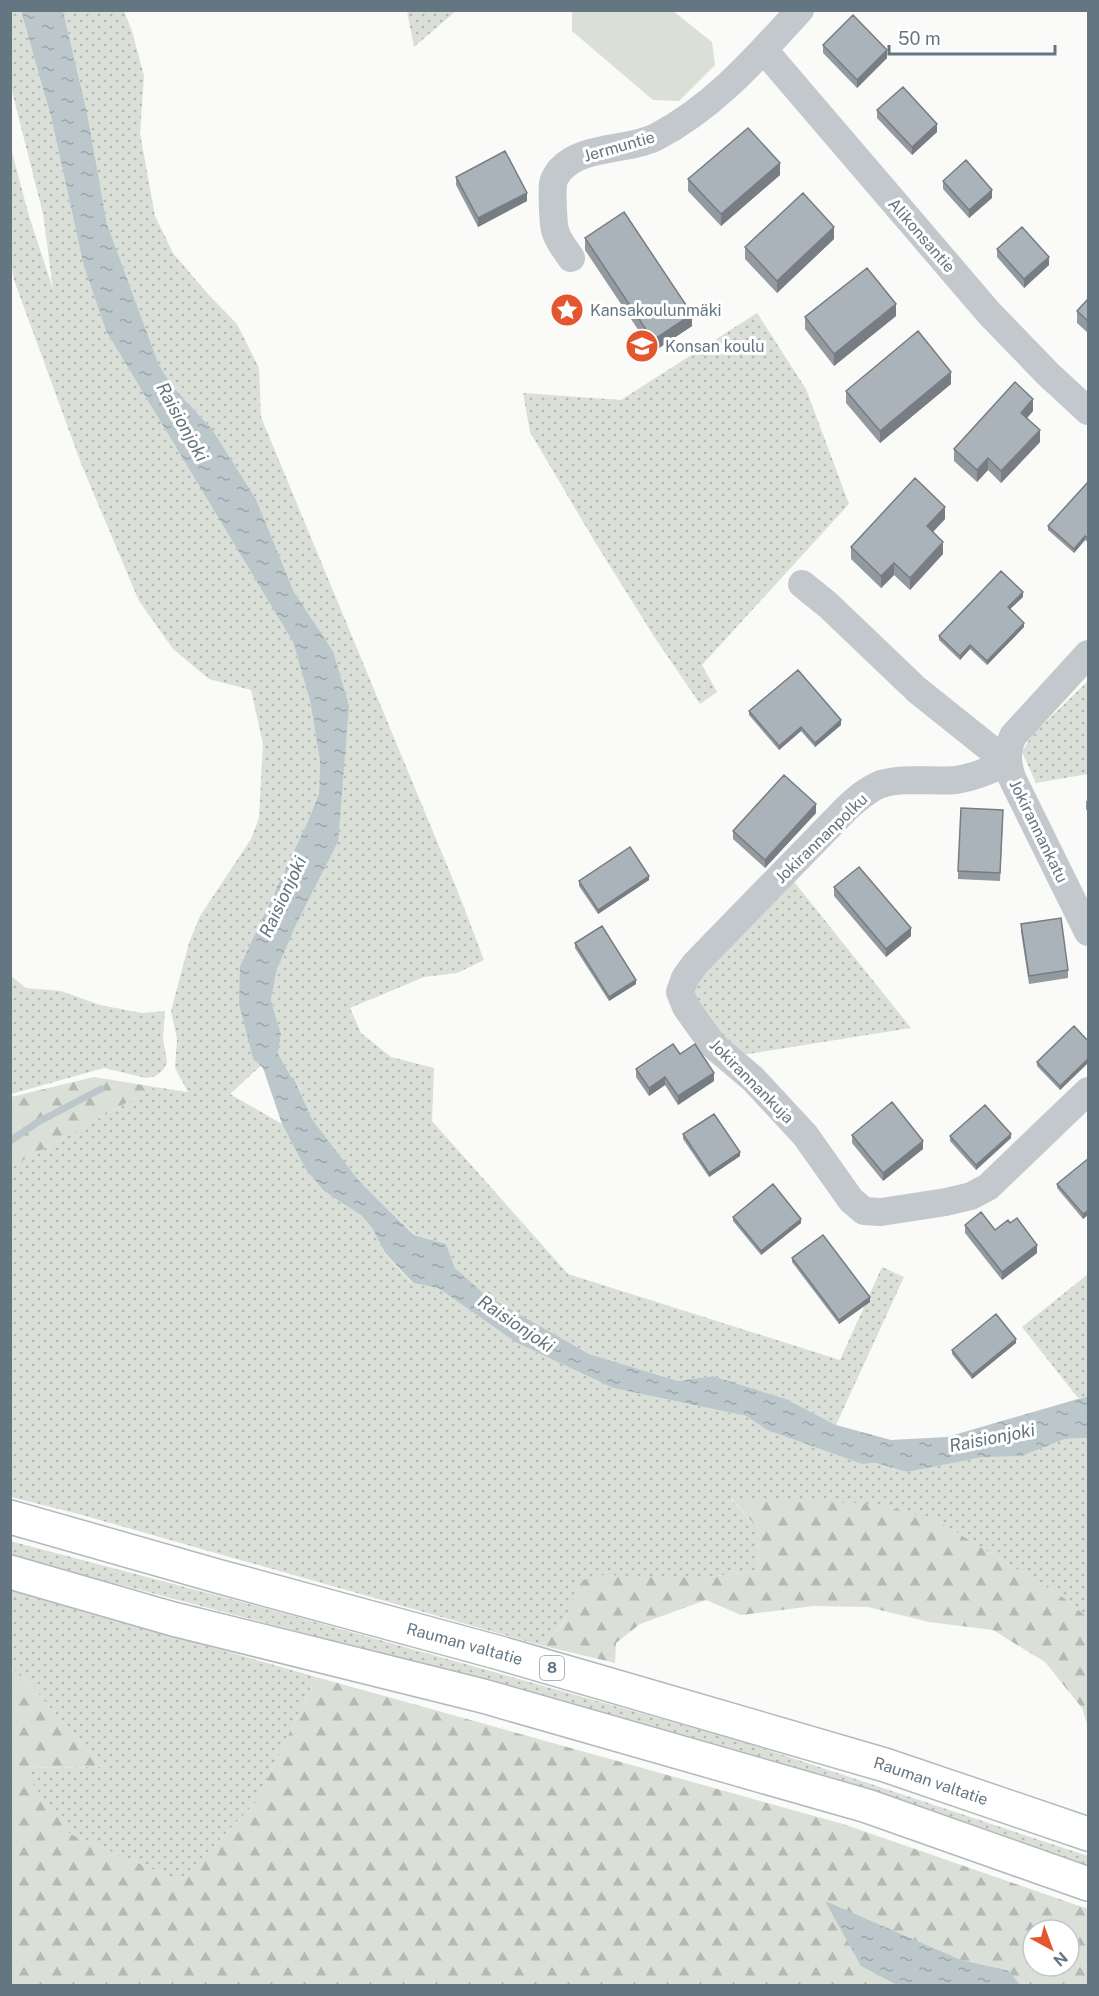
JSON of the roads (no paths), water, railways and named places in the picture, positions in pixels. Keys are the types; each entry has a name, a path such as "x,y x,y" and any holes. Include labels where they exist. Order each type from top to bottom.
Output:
{"highway":[{"name":"Rauman valtatie","path":"10,1517 500,1653 885,1765 1089,1834"},
{"path":"10,1572 173,1619 483,1696 856,1802 1089,1884"}],"street":[{"name":"Jermuntie","path":"571,258 555,231 553,183 561,169 573,159 652,139 682,123 716,97 764,50 800,10"},
{"name":"Alikonsantie","path":"764,50 989,313 1048,374 1089,411"},
{"path":"802,584 828,605 917,690 1007,762"},
{"path":"1007,762 1008,748 1013,736 1089,654"},
{"name":"Jokirannankatu","path":"1007,762 1012,778 1089,932"},
{"name":"Jokirannanpolku","path":"680,992 685,978 695,964 847,808 864,794 881,784 902,781 954,780 973,776 1007,762"},
{"name":"Jokirannankuja","path":"680,992 686,1007 713,1045 753,1079 805,1135 851,1200 864,1211 881,1212 946,1202 971,1196 988,1187 1089,1091"}],"water":[{"name":"Raisionjoki","path":"21,11 63,11 87,112 107,224 159,365 173,387 212,429 256,499 294,592 333,651 349,706 338,842 297,923 277,969 271,1000 281,1034 278,1054 294,1078 312,1119 360,1182 414,1235 446,1244 455,1268 485,1295 589,1354 678,1381 713,1376 786,1399 836,1425 891,1440 947,1437 1088,1396 1088,1438 1065,1439 1022,1456 982,1457 907,1472 876,1463 862,1464 767,1430 746,1416 613,1388 517,1343 438,1288 413,1283 385,1253 372,1228 362,1216 324,1191 306,1170 282,1124 263,1068 253,1058 239,1004 240,966 319,794 320,761 310,701 293,642 106,331 84,267 51,117"},
{"path":"825,1901 961,1960 1009,1971 1020,1985 897,1985 861,1966"}],"waterway":[{"path":"10,1141 38,1122 101,1089"}],"place":[{"name":"Kansakoulunmäki","path":"567,310"},
{"name":"Konsan koulu","path":"642,346"}]}
